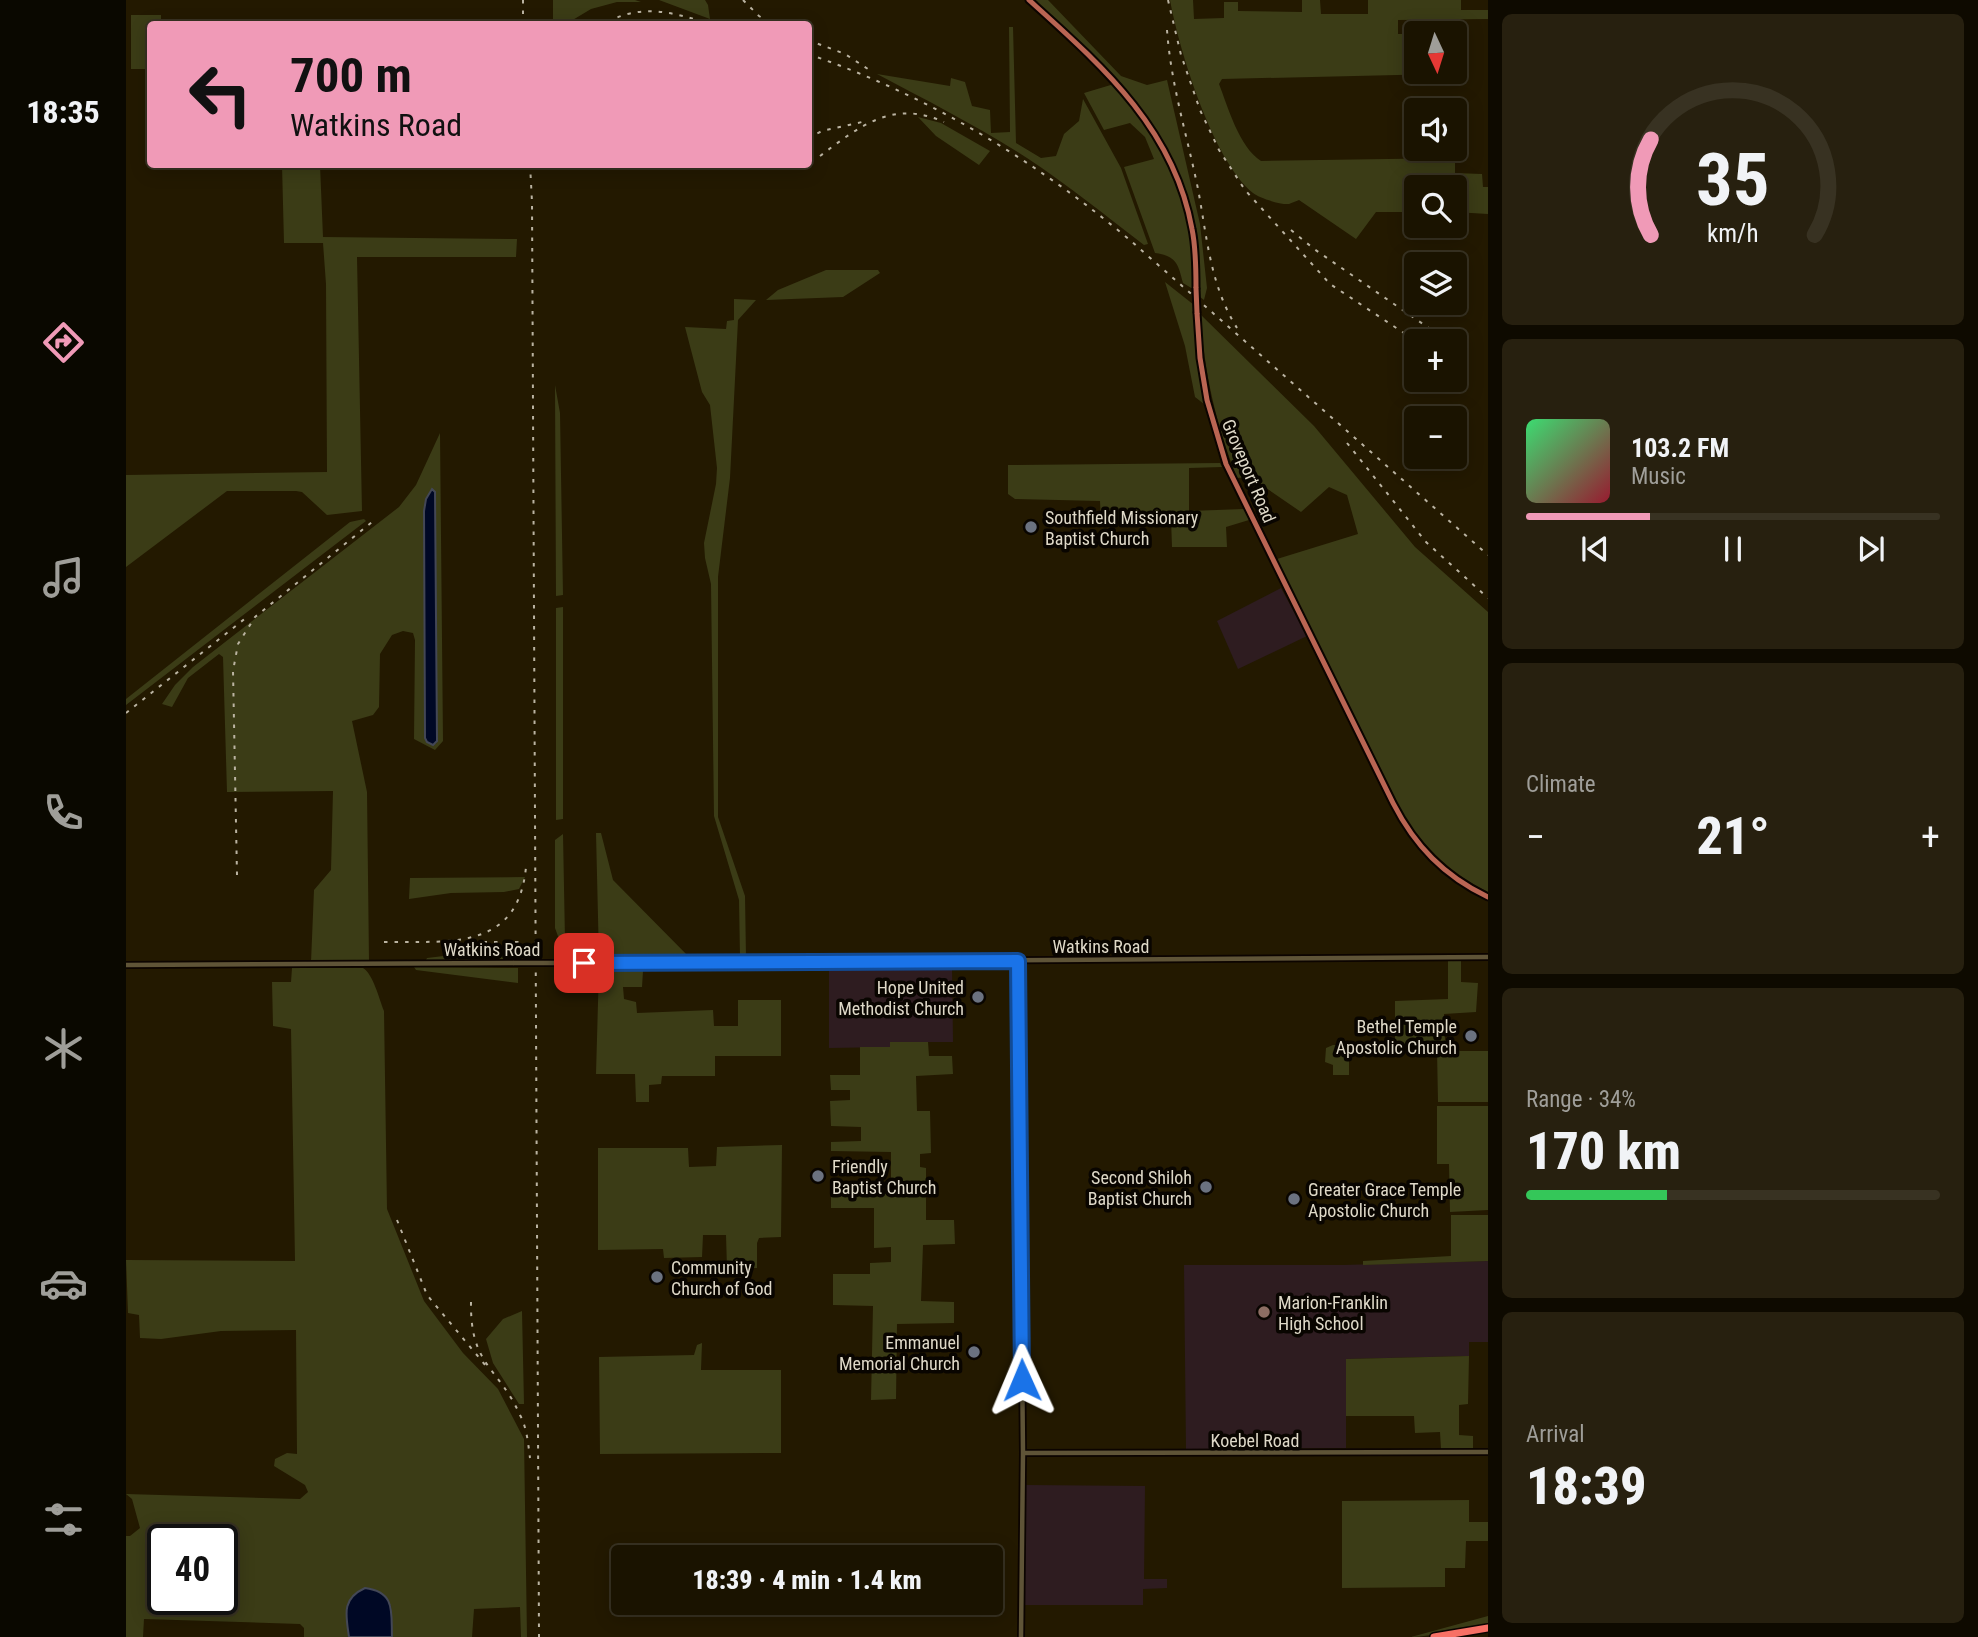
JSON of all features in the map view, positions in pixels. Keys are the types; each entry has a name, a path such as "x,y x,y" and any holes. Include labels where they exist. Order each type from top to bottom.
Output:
{"highway":[{"path":"1434,1637 1488,1628"}],"main road":[{"name":"Groveport Road","path":"1030,0 1130,98 1172,167 1188,208 1194,241 1200,358 1207,400 1226,464 1392,803 1412,836 1436,864 1462,884 1488,897"}],"street":[{"name":"Watkins Road","path":"126,965 1488,957"},
{"path":"1018,961 1023,1454 1021,1637"},
{"name":"Koebel Road","path":"1023,1454 1488,1452"}],"shaded area":[{"path":"553,0 641,2 617,2 591,9 571,21 553,21"},
{"path":"659,0 705,0 710,19"},
{"path":"1034,0 1048,0 1121,76 1147,85 1167,80 1200,224 1207,288 1204,300 1200,297 1196,228 1173,160 1135,101 1087,49"},
{"path":"1170,0 1193,0 1194,19 1224,18 1224,2 1238,2 1238,11 1302,12 1302,0 1320,0 1321,14 1368,14 1368,0 1461,0 1461,10 1488,10 1488,19 1398,20 1398,34 1404,34 1404,75 1222,79 1219,84 1240,137 1261,161 1404,159 1404,161 1455,161 1455,173 1482,174 1483,187 1488,187 1488,214 1467,213 1467,175 1404,175 1404,212 1376,212 1356,239 1299,200 1289,204 1281,203 1253,193 1238,178 1212,131 1190,75"},
{"path":"131,15 161,15 161,21 147,21 147,69 131,69"},
{"path":"1009,27 1013,27 1016,143 1041,158 1056,156 1064,134 1079,121 1083,99 1121,168 1148,244 1144,245 1027,158 953,114 877,74 950,86 951,78 965,82 972,106 990,110 991,133 1010,132"},
{"path":"1114,84 1150,134 1178,189 1190,236 1193,289 1183,283 1172,259 1155,253 1124,167 1154,159 1145,137 1130,123 1104,130 1084,93"},
{"path":"918,117 941,123 990,151 979,165 936,136"},
{"path":"282,168 320,168 323,237 517,239 516,257 357,257 362,511 327,515 302,492 296,491 227,491 126,567 126,475 327,472 326,284 323,243 284,243"},
{"path":"826,270 878,270 880,273 843,297 766,300 778,290"},
{"path":"1165,282 1194,305 1197,358 1204,404 1195,397 1185,346"},
{"path":"734,299 756,300 738,320 730,478 718,577 718,817 745,896 746,957 740,957 739,900 714,816 711,584 704,543 717,468 710,405 702,392 685,327 726,329 727,321 734,320"},
{"path":"1200,314 1314,426 1415,547 1488,612 1488,892 1442,861 1405,818 1277,559 1358,534 1347,495 1329,487 1301,512 1250,477 1237,478 1212,398"},
{"path":"555,385 560,413 563,595 556,596"},
{"path":"440,433 443,741 435,750 414,739 415,640 413,633 403,631 392,635 380,654 379,707 373,715 352,721 367,792 369,961 311,962 314,890 331,870 333,791 227,792 223,657 219,654 188,678 172,707 162,704 175,685 193,667 399,507 416,485","holes":["435,492 436,744 425,738 424,511"]},
{"path":"1220,463 1222,467 1189,468 1189,511 1244,509 1249,520 1226,527 1227,547 1172,547 1171,519 1101,522 1100,501 1015,499 1008,494 1008,465"},
{"path":"364,519 366,521 126,705 126,699 350,522"},
{"path":"1281,588 1307,636 1238,669 1217,621"},
{"path":"563,607 563,819 556,820 556,608"},
{"path":"596,833 601,833 613,880 692,960 599,959"},
{"path":"563,834 564,953 556,950 559,939 555,928 555,840"},
{"path":"525,877 519,889 504,892 451,893 409,899 410,878"},
{"path":"519,947 518,959 425,962 427,958"},
{"path":"1448,961 1461,961 1461,982 1478,983 1476,1012 1444,1014 1445,1040 1460,1051 1488,1051 1488,1102 1438,1102 1437,1050 1349,1051 1349,1075 1333,1075 1333,1065 1325,1062 1326,1048 1333,1045 1395,1044 1395,1001 1448,999"},
{"path":"950,963 953,1042 890,1042 890,1047 829,1048 829,969 832,964"},
{"path":"677,966 643,971 642,987 623,987 624,999 636,1002 637,1013 713,1010 714,1026 738,1026 738,1000 781,1000 781,1056 715,1056 715,1076 662,1076 661,1084 649,1085 649,1102 636,1102 635,1074 596,1074 599,967"},
{"path":"414,967 518,968 518,983 416,970"},
{"path":"292,968 363,968 370,975 378,993 384,1011 387,1209 424,1301 463,1353 498,1389 524,1439 527,1637 521,1637 520,1607 474,1609 472,1637 392,1637 391,1605 346,1615 349,1637 304,1637 304,1628 300,1624 144,1619 143,1637 126,1637 126,1536 140,1528 132,1499 126,1494 300,1499 308,1492 305,1485 274,1466 275,1459 287,1453 297,1454 296,1330 221,1331 161,1339 140,1338 139,1315 128,1313 126,1260 295,1261 291,1029 273,1026 272,982 291,982"},
{"path":"890,1042 928,1042 929,1056 952,1056 953,1074 916,1076 917,1111 930,1111 931,1153 920,1154 920,1167 926,1168 926,1220 954,1220 955,1244 923,1245 921,1301 954,1302 954,1323 897,1324 896,1399 871,1400 873,1306 833,1305 833,1274 870,1274 870,1263 891,1262 891,1247 874,1248 874,1208 831,1208 831,1194 891,1193 891,1152 831,1151 831,1142 861,1141 861,1127 831,1126 830,1101 850,1100 850,1090 831,1090 830,1075 860,1075 860,1047 890,1047"},
{"path":"1437,1106 1488,1106 1488,1210 1450,1212 1449,1164 1437,1164"},
{"path":"782,1145 781,1237 759,1238 757,1268 727,1268 726,1235 703,1235 702,1257 664,1258 663,1249 598,1250 598,1148 688,1148 689,1167 716,1166 717,1147"},
{"path":"1451,1215 1488,1215 1488,1261 1363,1265 1363,1261 1451,1256"},
{"name":"Marion-Franklin High School","path":"1488,1261 1488,1342 1469,1342 1469,1356 1346,1359 1346,1448 1186,1449 1184,1265"},
{"path":"522,1311 524,1404 519,1404 493,1363 486,1339 503,1319"},
{"path":"702,1343 701,1370 781,1370 781,1453 600,1454 599,1357 694,1355 697,1345"},
{"path":"1469,1356 1468,1404 1459,1405 1459,1435 1473,1436 1473,1449 1441,1449 1440,1432 1415,1433 1414,1416 1346,1416 1346,1359"},
{"path":"1026,1485 1145,1486 1144,1579 1167,1579 1167,1588 1143,1589 1143,1605 1024,1605"},
{"path":"1469,1500 1469,1522 1488,1522 1488,1541 1466,1541 1465,1568 1445,1568 1445,1587 1342,1588 1342,1501"},
{"path":"1488,1616 1488,1626 1411,1637"}],"water":[{"path":"432,489 435,492 437,741 433,745 425,738 424,511 426,499"},
{"path":"365,1588 375,1590 387,1599 391,1612 392,1637 349,1637 347,1608 352,1597"}],"railway":[{"path":"523,0 523,21"},
{"path":"743,0 767,21"},
{"path":"1168,0 1181,55 1200,110 1219,150 1245,190 1330,284 1404,333"},
{"path":"610,21 620,16 646,11 700,21"},
{"path":"1167,30 1176,90 1215,278 1237,328"},
{"path":"812,42 845,54 868,69"},
{"path":"812,55 852,70 937,110 978,132 1057,183 1131,241 1488,555"},
{"path":"820,156 863,126 878,119 909,113 944,122"},
{"path":"812,136 822,131 862,122"},
{"path":"530,168 539,1637"},
{"path":"1291,230 1314,249 1430,329"},
{"path":"1347,443 1426,542 1488,598"},
{"path":"237,875 233,671 238,644 255,617 372,522"},
{"path":"126,713 247,617"},
{"path":"384,942 455,940 476,936 494,928 509,914 520,895 526,867"},
{"path":"473,942 520,942"},
{"path":"397,1220 427,1295 486,1366"},
{"path":"471,1302 475,1340 480,1353 512,1399 522,1420 530,1458"}],"place":[{"name":"Southfield Missionary Baptist Church","path":"1031,527"},
{"name":"Hope United Methodist Church","path":"978,997"},
{"name":"Bethel Temple Apostolic Church","path":"1471,1036"},
{"name":"Friendly Baptist Church","path":"818,1176"},
{"name":"Second Shiloh Baptist Church","path":"1206,1187"},
{"name":"Greater Grace Temple Apostolic Church","path":"1294,1199"},
{"name":"Community Church of God","path":"657,1277"},
{"name":"Marion-Franklin High School","path":"1264,1312"},
{"name":"Emmanuel Memorial Church","path":"974,1352"}],"route":[{"path":"584,963 1018,961 1022,1380"}]}
